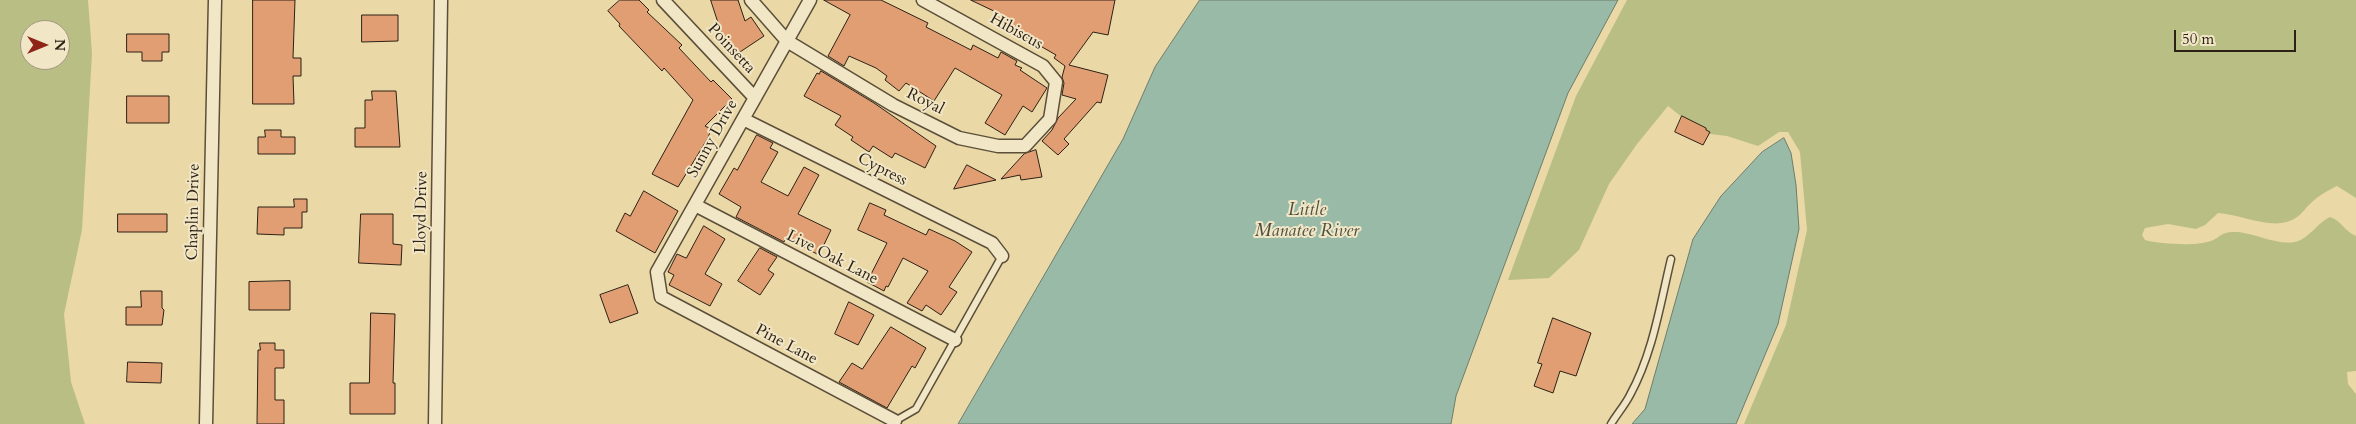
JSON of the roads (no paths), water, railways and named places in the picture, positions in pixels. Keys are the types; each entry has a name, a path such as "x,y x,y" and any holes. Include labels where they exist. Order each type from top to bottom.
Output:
{"street":[{"name":"Chaplin Drive","path":"206,424 215,0"},
{"name":"Lloyd Drive","path":"435,424 441,0"},
{"name":"Poinsetta","path":"663,0 755,98"},
{"path":"751,0 787,41"},
{"name":"Sunny Drive","path":"661,297 657,272 810,0"},
{"name":"Hibiscus","path":"923,0 1044,66 1056,82 1050,119"},
{"name":"Royal","path":"787,41 893,105 959,138 998,146 1025,146 1050,119"},
{"name":"Cypress","path":"743,119 992,243 1002,256"},
{"name":"Live Oak Lane","path":"694,205 955,340"},
{"name":"Pine Lane","path":"661,297 895,421"}],"lane":[{"path":"895,421 916,409 1002,256"},
{"path":"1611,424 1630,396 1639,375 1655,329 1671,259"}],"water":[{"name":"Little Manatee River","path":"1200,0 1618,0 1568,93 1456,396 1451,424 958,424 1123,139 1155,67"},
{"path":"1784,138 1791,153 1796,185 1799,229 1778,324 1736,424 1632,424 1645,409 1693,239 1721,196 1762,152"}]}
